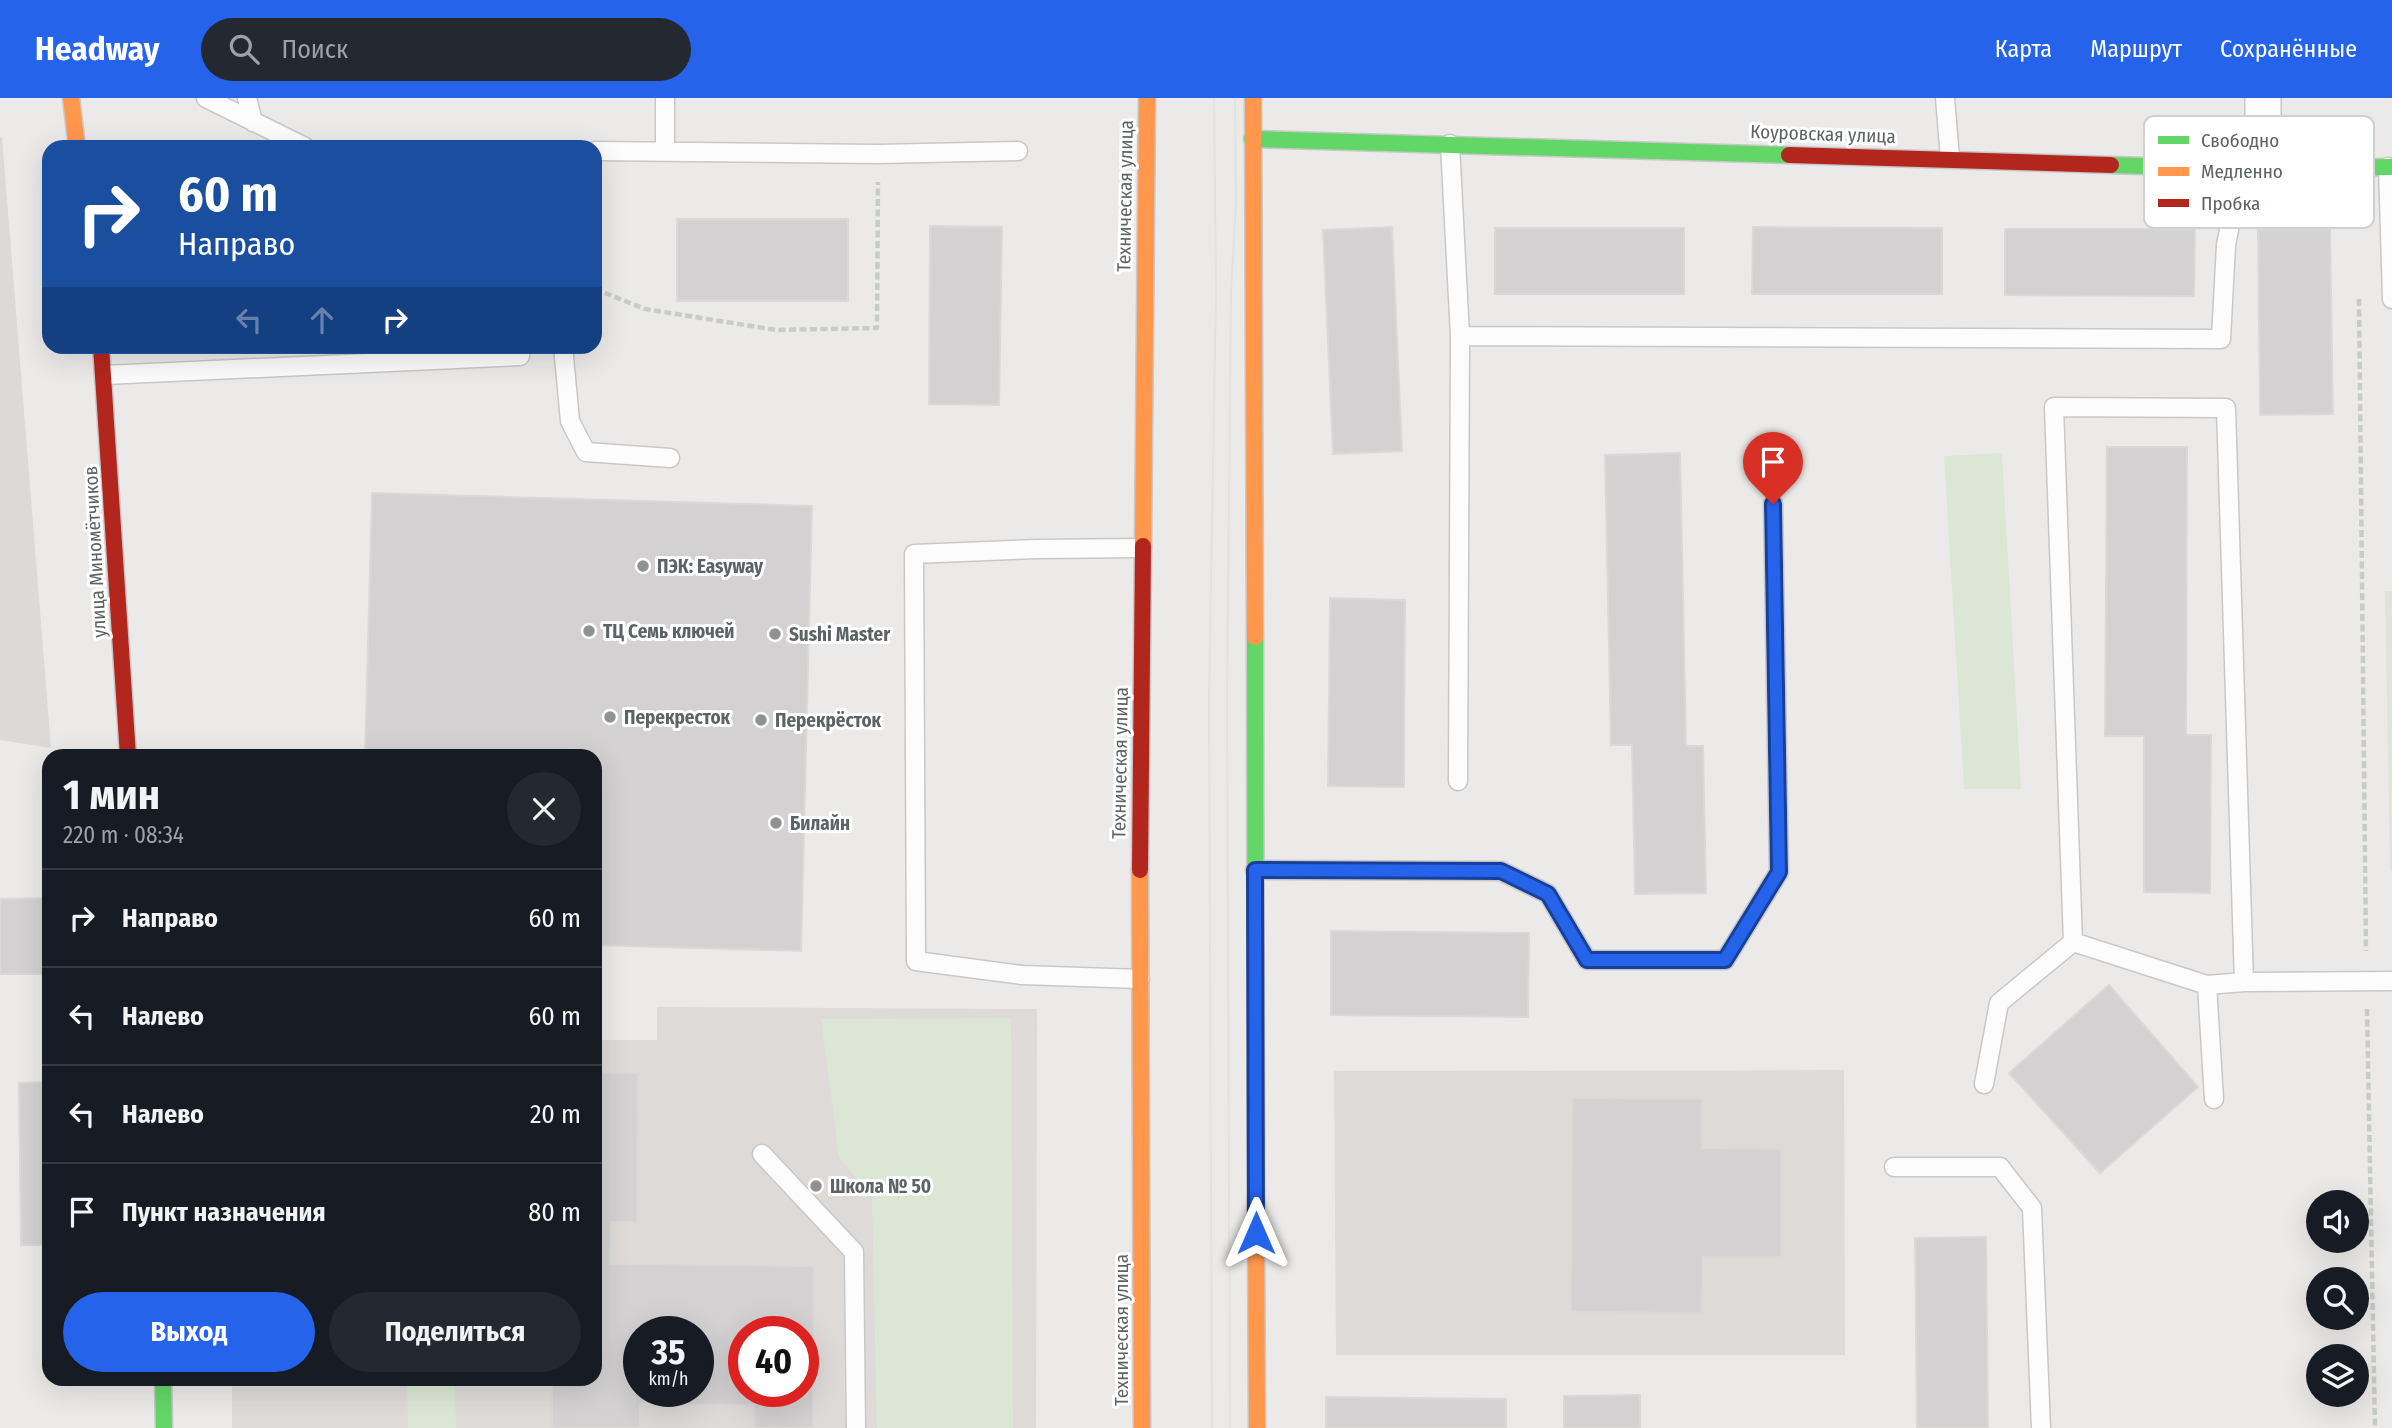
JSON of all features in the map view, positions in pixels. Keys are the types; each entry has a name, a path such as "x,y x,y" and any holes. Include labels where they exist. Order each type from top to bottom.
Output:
{"street":[{"path":"72,98 76,140"},
{"name":"Техническая улица","path":"1142,1428 1140,979 1147,98"},
{"path":"1253,98 1257,1428"},
{"path":"2260,116 2263,98"},
{"name":"Коуровская улица","path":"1252,139 2144,165"},
{"name":"улица Миномётчиков","path":"103,354 128,749"},
{"path":"163,1386 164,1428"}],"lane":[{"path":"206,98 290,140"},
{"path":"247,98 253,122"},
{"path":"665,98 665,150"},
{"path":"1945,98 1950,158"},
{"path":"1450,144 1460,336 1458,781"},
{"path":"602,151 878,154 1018,151"},
{"path":"2390,167 2392,299"},
{"path":"1460,336 2221,339 2226,245 2232,228"},
{"path":"105,375 520,354"},
{"path":"564,354 570,421 586,452 670,458"},
{"path":"2073,942 2054,408 2226,408 2244,982"},
{"path":"1255,870 1501,871 1548,894 1587,960 1725,960 1779,872 1773,504"},
{"path":"1140,979 1022,975 916,961 914,554 1142,548"},
{"path":"2073,942 2207,985 2244,982 2392,981"},
{"path":"1984,1084 1999,1003 2073,942"},
{"path":"2207,985 2214,1100"},
{"path":"762,1154 854,1252 856,1428"},
{"path":"1894,1167 2000,1167 2032,1208 2040,1428"}],"path":[{"path":"602,292 645,309 776,330 877,328 878,154"},
{"path":"2359,289 2366,981 2375,1428"}],"shaded area":[{"path":"2,137 51,748 0,740"},
{"name":"Школа № 50","path":"657,1007 1037,1009 1036,1428 232,1428 232,1386 602,1386 602,1040 657,1040"},
{"path":"1844,1070 1845,1355 1336,1355 1334,1071"}],"green space":[{"path":"2002,453 2021,789 1964,789 1944,456"},
{"path":"2385,591 2392,591 2392,871 2390,871"},
{"path":"1011,1018 1013,1428 877,1428 872,1198 839,1157 821,1019"},
{"path":"407,1386 455,1386 456,1428 408,1428"}],"building":[{"path":"677,219 848,219 848,301 677,301"},
{"path":"930,226 1002,227 999,405 929,404"},
{"path":"1392,227 1402,451 1333,454 1323,230"},
{"path":"1753,227 1942,228 1942,294 1752,294"},
{"path":"1495,228 1684,228 1684,294 1495,294"},
{"path":"2005,229 2195,229 2194,296 2005,295"},
{"path":"2258,230 2330,230 2333,414 2260,415"},
{"path":"2107,447 2187,447 2186,735 2211,735 2210,893 2144,892 2144,736 2105,736"},
{"path":"1680,453 1686,746 1703,746 1706,893 1635,894 1632,745 1611,745 1605,455"},
{"name":"ТЦ Семь ключей","path":"372,493 812,506 801,951 602,945 602,749 365,749"},
{"path":"1330,598 1405,600 1404,787 1328,786"},
{"path":"42,898 42,974 0,974 0,899"},
{"path":"1331,931 1529,933 1528,1017 1331,1015"},
{"path":"2109,985 2198,1087 2100,1173 2009,1073"},
{"path":"602,1073 638,1073 637,1222 611,1222 610,1264 814,1266 814,1316 728,1316 728,1405 714,1405 714,1316 623,1316 623,1407 640,1407 640,1428 552,1428 552,1386 602,1386"},
{"path":"42,1082 42,1245 21,1245 19,1083"},
{"path":"1572,1098 1702,1099 1702,1148 1781,1149 1781,1257 1703,1257 1702,1313 1571,1312"},
{"path":"1986,1237 1988,1428 1917,1428 1915,1238"},
{"path":"1640,1395 1640,1428 1564,1428 1564,1396"},
{"path":"1326,1397 1506,1399 1506,1428 1326,1428"},
{"path":"754,1407 813,1407 813,1428 754,1428"}],"tram line":[{"path":"1212,1428 1209,701 1216,291 1214,98"},
{"path":"1230,1428 1227,702 1231,290 1236,204 1235,98"}],"traffic: fast":[{"path":"1252,139 1789,155"},
{"path":"2111,165 2144,166"},
{"path":"2374,167 2392,167"},
{"path":"1255,637 1256,1232"},
{"path":"163,1386 164,1428"}],"traffic: slow":[{"path":"71,98 76,140"},
{"path":"1143,546 1147,98"},
{"path":"1253,98 1255,637"},
{"path":"1140,870 1142,1428"},
{"path":"1256,1232 1257,1428"}],"traffic: jam":[{"path":"1789,155 2111,165"},
{"path":"102,354 128,749"},
{"path":"1140,870 1143,546"}],"place":[{"name":"ПЭК: Easyway","path":"643,566"},
{"name":"ТЦ Семь ключей","path":"589,631"},
{"name":"Sushi Master","path":"775,634"},
{"name":"Перекресток","path":"610,717"},
{"name":"Перекрёсток","path":"761,720"},
{"name":"Билайн","path":"776,823"},
{"name":"Школа № 50","path":"816,1186"}],"route":[{"path":"1256,1233 1255,870 1501,871 1548,894 1587,960 1725,960 1779,872 1773,504"}]}
